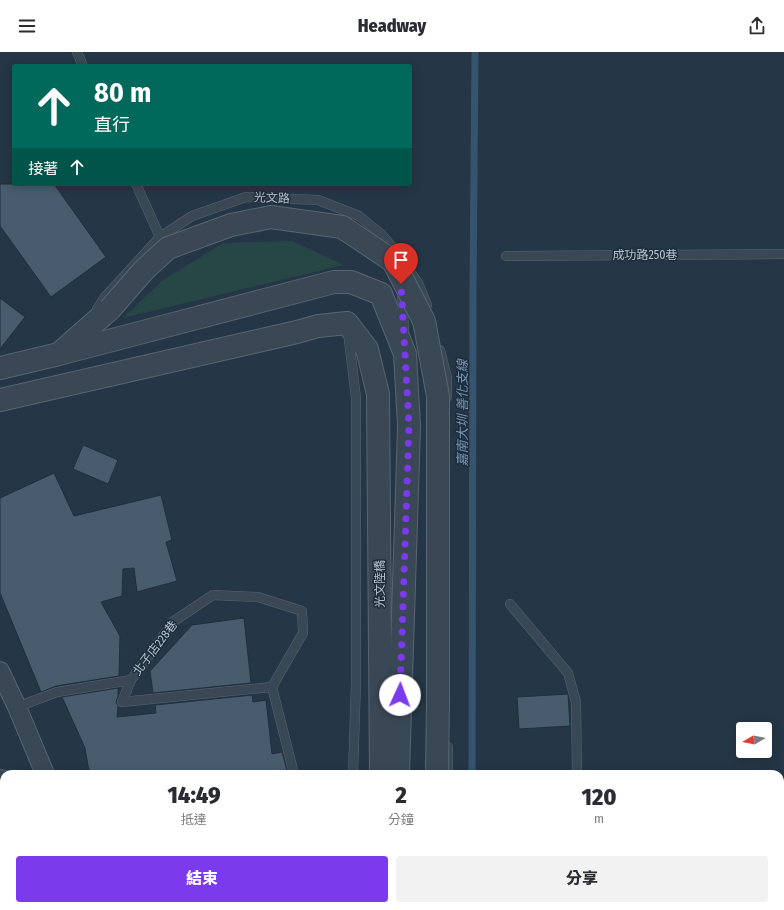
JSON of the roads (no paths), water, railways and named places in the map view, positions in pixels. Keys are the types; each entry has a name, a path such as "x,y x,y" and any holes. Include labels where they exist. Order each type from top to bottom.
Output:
{"street":[{"path":"59,354 110,309 144,270 168,248 231,225 271,217 342,227 393,261 424,321 438,396 437,770"},
{"name":"光文陸橋","path":"0,368 334,282 351,282 381,294 405,354 409,426 398,770"},
{"path":"0,400 318,326 347,323"},
{"name":"光文陸橋","path":"347,323 367,349 378,394 381,770"},
{"path":"0,671 43,770"}],"lane":[{"path":"77,52 82,64"},
{"path":"137,186 160,237"},
{"name":"光文路","path":"82,333 105,297 160,237 192,216 246,197 318,200 359,216 381,234 400,256 418,283 430,312 447,378 447,402"},
{"name":"成功路250巷","path":"506,256 784,254"},
{"path":"400,256 405,354"},
{"path":"347,323 356,398 356,682 353,770"},
{"name":"北子店228巷","path":"213,594 258,598 302,611 303,633 272,686 122,702 130,680 174,620 213,594"},
{"path":"510,604 568,673 576,702 577,770"},
{"name":"北子店228巷","path":"17,707 57,692 130,680"},
{"path":"272,686 293,770"},
{"path":"448,734 448,770"}],"waterway":[{"name":"嘉南大圳 善化支線","path":"472,770 475,52"}]}
